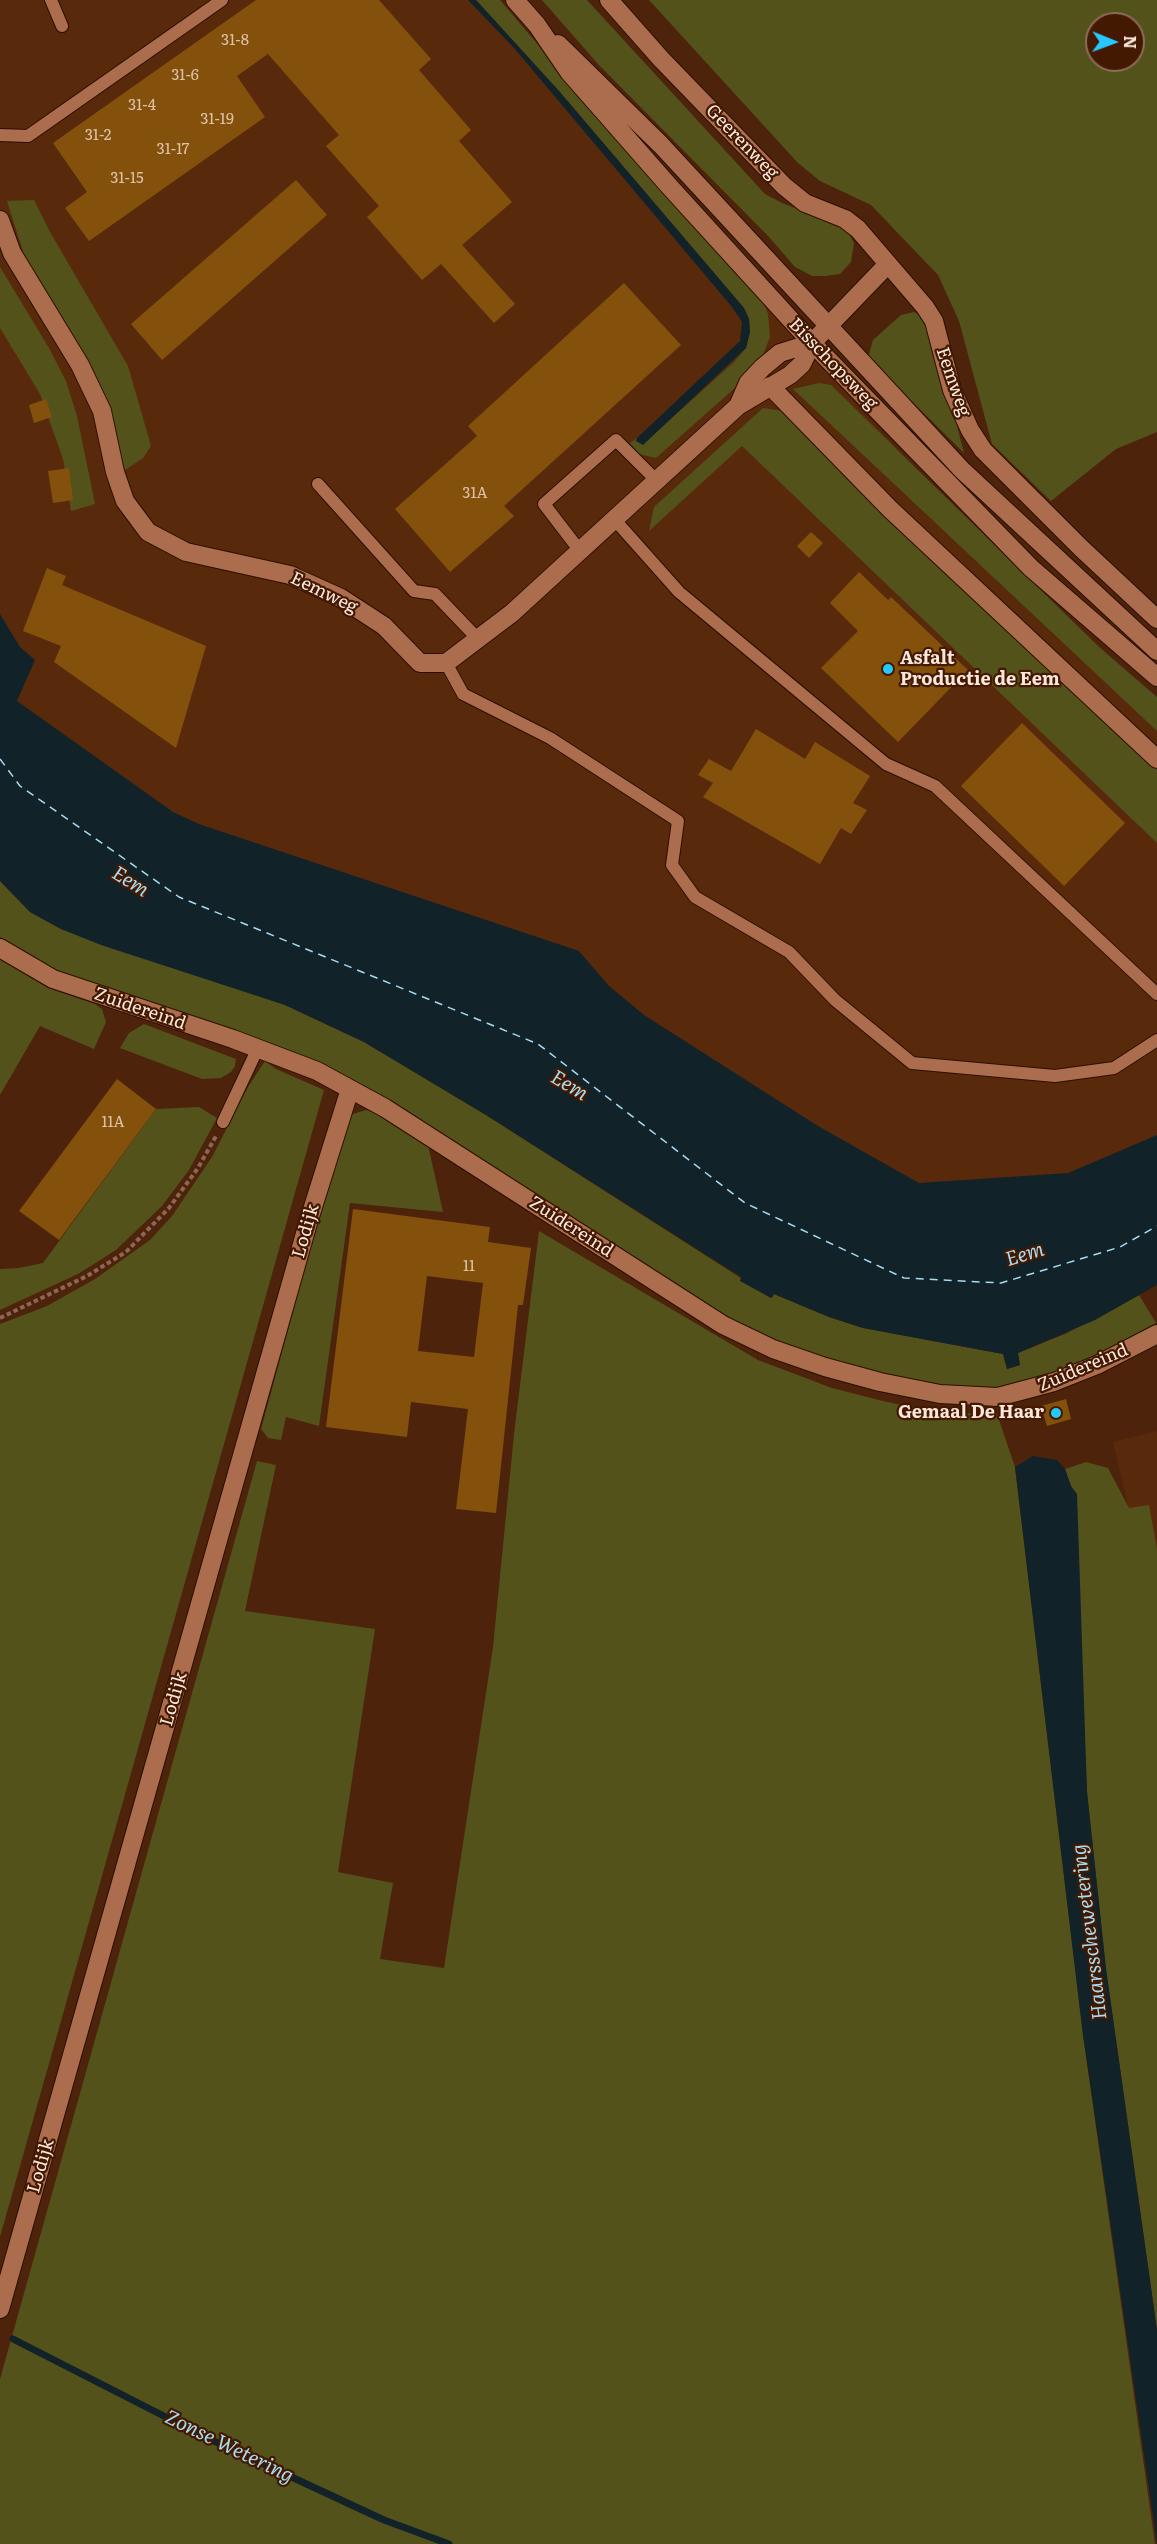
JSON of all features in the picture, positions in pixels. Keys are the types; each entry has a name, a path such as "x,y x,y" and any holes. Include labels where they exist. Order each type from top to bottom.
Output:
{"street":[{"name":"Bisschopsweg","path":"515,0 537,25 579,63 661,145 962,470 1157,651"},
{"name":"Geerenweg","path":"609,0 662,59 784,186 805,203 845,219 858,229 887,266"},
{"name":"Bisschopsweg","path":"537,25 569,72 812,343 1032,568 1157,677"},
{"name":"Eemweg","path":"0,220 12,253 80,365 102,411 115,472 125,501 148,532 186,552 301,580 341,598 384,627 420,663 446,663"},
{"path":"446,663 512,614 738,406 790,375 802,364 812,343 887,266"},
{"name":"Eemweg","path":"887,266 925,307 934,321 952,390 970,430 984,450 1057,524 1157,619"},
{"path":"738,406 747,383 771,360 780,353 812,343"},
{"path":"770,386 890,509 1157,759"},
{"name":"Zuidereind","path":"0,948 53,979 258,1048 317,1071 385,1108 723,1325 773,1349 825,1367 880,1382 940,1394 975,1398 998,1397 1054,1382 1097,1365 1157,1334"},
{"name":"Lodijk","path":"0,2309 308,1223 339,1116 350,1089"}],"lane":[{"path":"51,0 62,26"},
{"path":"0,135 28,136 222,0"},
{"path":"580,551 544,504 616,440 657,481"},
{"path":"318,483 414,591 435,594 478,639"},
{"path":"615,520 679,592 886,764 935,786 1157,994"},
{"path":"446,663 463,694 550,738 678,821 672,865 695,897 789,952 835,1000 912,1063 1055,1077 1114,1068 1157,1040"},
{"path":"223,1122 258,1048"}],"path":[{"path":"0,1318 87,1276 126,1252 169,1208 198,1168 223,1122"}],"shaded area":[{"path":"0,0 482,0 962,518 1157,700 1157,1157 1078,1193 906,1192 134,813 0,713"},
{"path":"476,0 500,0 656,183 763,301 768,314 770,337 761,360 736,387 656,458 639,454 630,443 637,438 636,441 643,444 734,362 746,348 750,332 749,319 744,308 559,91"},
{"path":"542,0 587,0 765,194 782,203 845,227 854,243 851,262 840,274 825,276 812,276 795,267 768,236 598,64"},
{"path":"649,0 1157,0 1157,432 1116,449 1051,501 992,444 959,321 938,275 871,205 820,181 798,163"},
{"path":"34,200 50,232 128,366 151,446 143,458 125,470 121,469 111,419 94,371 26,261 7,201"},
{"path":"0,267 49,348 66,381 77,416 95,504 71,511 63,459 40,394 0,328"},
{"path":"914,312 925,317 937,348 964,453 868,358 873,340 901,315"},
{"path":"819,383 831,385 1099,647 1157,697 1157,731 793,389"},
{"path":"763,408 783,411 1157,762 1157,843 742,446 649,531 654,507"},
{"path":"0,881 30,912 61,929 285,1005 364,1042 486,1115 772,1298 774,1294 829,1317 863,1328 1003,1354 1007,1369 1020,1365 1018,1353 1065,1334 1139,1295 1156,1323 1105,1351 1055,1372 990,1389 958,1389 889,1376 825,1359 774,1340 740,1325 311,1060 48,967 0,937"},
{"path":"0,960 48,988 95,1004 102,1009 106,1022 94,1049 40,1026 0,1095"},
{"path":"144,1024 236,1059 235,1066 231,1072 221,1078 202,1079 120,1048 129,1033"},
{"path":"265,1061 276,1069 324,1090 0,2237 0,1324 47,1306 95,1279 150,1240 172,1216 212,1157 248,1087"},
{"path":"199,1107 217,1118 189,1170 162,1206 116,1250 78,1274 0,1310 0,1269 43,1263 156,1109"},
{"path":"366,1110 381,1115 428,1145 443,1212 350,1203 319,1426 286,1417 281,1440 268,1438 261,1429 345,1121 353,1114"},
{"path":"539,1231 758,1360 832,1388 883,1401 939,1413 997,1414 1015,1467 1083,2035 1155,2544 0,2544 0,2379 257,1461 276,1465 245,1611 375,1629 338,1872 393,1883 380,1959 444,1968 493,1647 514,1434"},
{"path":"1157,1431 1157,1628 1113,1442"},
{"path":"1086,1462 1108,1468 1129,1508 1149,1505 1157,1549 1157,2330 1106,1969 1087,1792 1071,1486 1065,1469"}],"water":[{"path":"468,0 476,0 559,91 744,308 749,319 750,332 746,348 643,445 636,441 637,438 740,341 742,322 732,307 514,48"},
{"name":"Eem","path":"0,614 20,647 35,660 17,701 173,812 199,824 579,951 609,986 644,1015 818,1126 919,1183 1068,1173 1157,1135 1157,1285 1095,1320 1018,1353 1020,1365 1007,1369 1003,1354 863,1328 829,1317 774,1294 771,1298 740,1281 741,1277 486,1115 364,1042 285,1005 101,945 61,929 30,912 0,881"},
{"name":"Haarsschewetering","path":"1033,1456 1057,1460 1065,1469 1071,1486 1077,1494 1087,1792 1106,1969 1157,2330 1157,2544 1083,2035 1015,1467"}],"building":[{"path":"256,0 379,0 431,59 419,70 471,130 459,141 512,202 462,245 515,304 494,323 441,264 422,280 367,217 379,206 326,146 339,135 268,54 237,76 265,117 89,241 65,208 87,192 53,143"},
{"path":"296,180 327,215 162,360 131,324"},
{"path":"624,283 681,345 504,506 514,516 450,572 395,509 477,436 468,426"},
{"path":"46,399 52,417 34,423 29,405"},
{"path":"69,468 73,500 53,503 48,471"},
{"path":"811,532 823,543 809,558 797,546"},
{"path":"47,568 66,576 62,585 206,646 176,748 54,662 61,646 23,631"},
{"path":"859,572 888,600 891,597 968,670 898,742 821,668 858,631 830,603"},
{"path":"1022,723 1125,823 1064,886 961,786"},
{"path":"756,729 805,759 815,742 870,776 853,803 867,810 851,834 841,828 820,864 703,797 713,783 698,775 709,759 731,771"},
{"path":"117,1079 156,1109 59,1240 19,1211"},
{"path":"353,1209 490,1227 488,1242 531,1248 523,1305 518,1305 496,1513 456,1509 468,1409 411,1402 407,1437 326,1427","holes":["427,1276 483,1283 474,1357 418,1351"]},
{"name":"Gemaal De Haar","path":"1066,1399 1071,1419 1047,1426 1041,1406"}],"waterway":[{"name":"Zonse Wetering","path":"13,2339 201,2435 384,2520 449,2544"}],"ferry route":[{"path":"0,759 20,786 179,897 538,1044 745,1203 904,1278 1001,1283 1120,1247 1157,1226"}],"place":[{"name":"Asfalt Productie de Eem","path":"888,669"},
{"name":"Gemaal De Haar","path":"1056,1413"}]}
